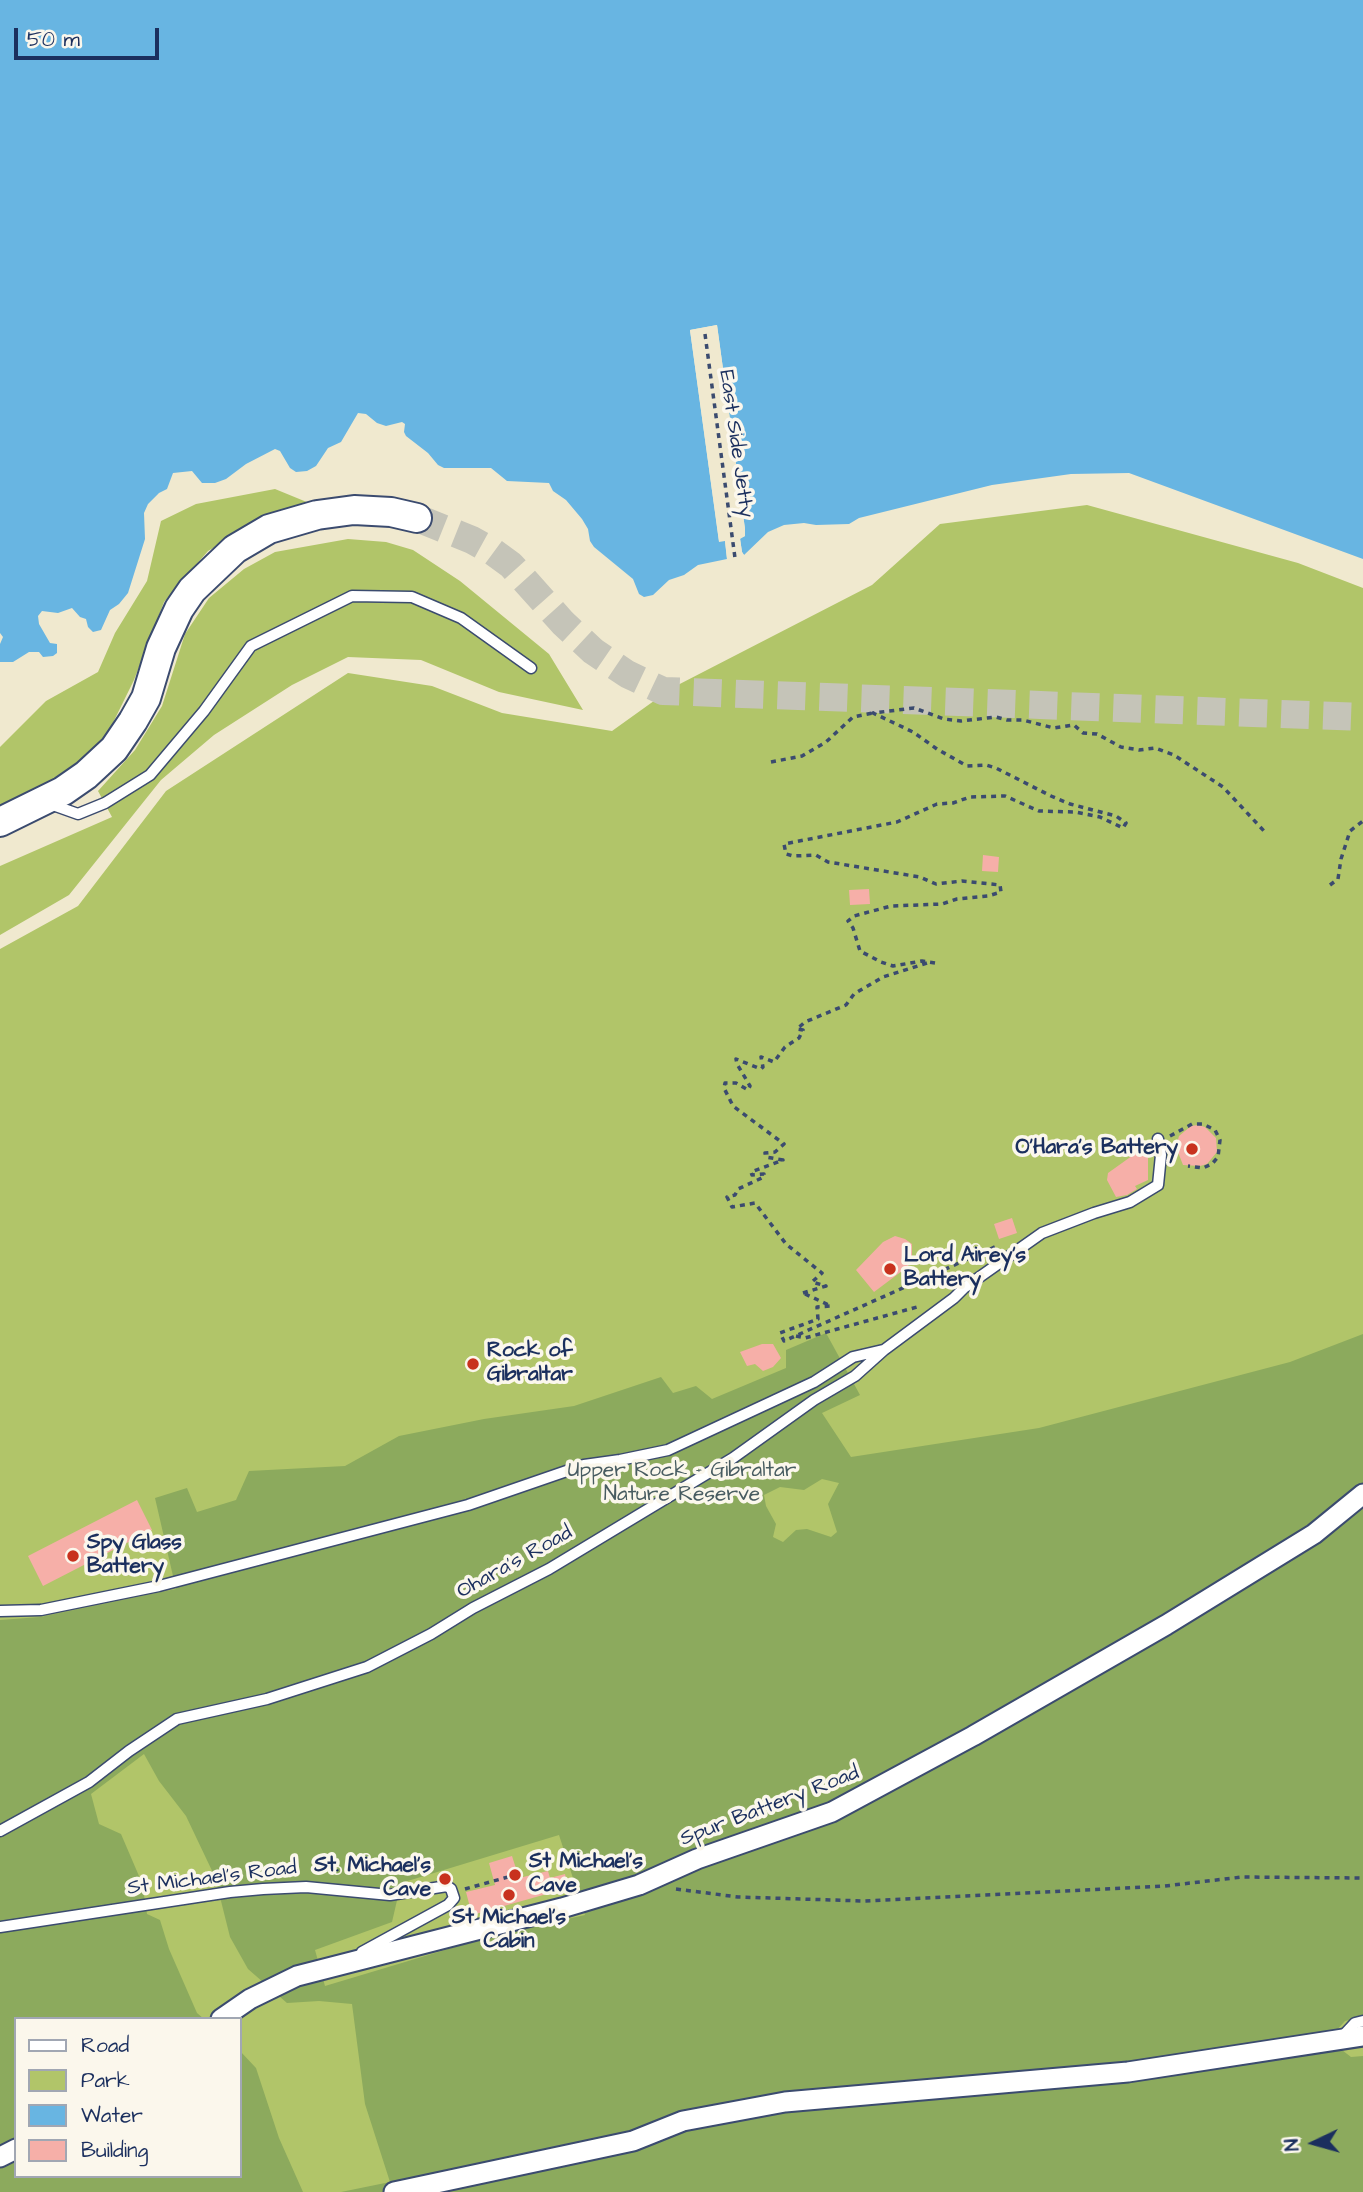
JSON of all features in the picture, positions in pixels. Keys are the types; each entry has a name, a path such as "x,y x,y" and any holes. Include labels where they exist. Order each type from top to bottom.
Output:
{"main road":[{"path":"0,822 75,783 114,749 146,698 161,648 179,609 192,590 235,549 270,529 317,515 354,510 391,512 417,518"}],"street":[{"name":"Spur Battery Road","path":"224,2017 250,1999 297,1976 562,1908 639,1885 697,1859 832,1812 865,1796 1166,1625 1314,1534 1363,1494"},
{"path":"394,2192 633,2141 683,2120 785,2102 1128,2072 1363,2036"}],"lane":[{"path":"42,802 78,814 105,803 150,775 205,711 251,646 352,596 412,597 461,618 531,668"},
{"name":"Ohara's Road","path":"0,1831 89,1782 177,1719 267,1699 367,1667 549,1569 733,1458 814,1400 855,1376 884,1350 1007,1256 1042,1233 1130,1202 1158,1185 1161,1155 1158,1139"},
{"path":"0,1611 41,1610 159,1586 468,1505 584,1465 620,1461 668,1450 814,1382 853,1357 884,1350"},
{"name":"St Michael's Road","path":"0,1927 263,1889 306,1887 390,1895 447,1886 453,1892"},
{"path":"338,1965 452,1903 453,1892"},
{"path":"1339,2040 1355,2023 1363,2021"}],"path":[{"name":"East Side Jetty","path":"705,334 735,558"},
{"path":"771,762 802,756 826,742 853,717 873,713 915,708 944,719 961,721 996,716 1054,728 1074,725 1083,733 1097,734 1121,747 1139,750 1155,748 1174,755 1223,787 1264,831"},
{"path":"873,713 913,732 967,766 986,765 996,768 1051,796 1116,816 1126,823 1123,828 1100,817 1075,812 1039,811 1005,796 970,797 953,803 937,804 897,822 784,844 786,854 793,856 816,855 828,862 920,877 936,884 962,881 994,883 1000,885 1002,890 988,896 957,899 942,904 891,906 854,916 848,921 860,951 893,966 922,961 935,963 924,963 883,977 854,994 846,1005 805,1022 797,1029 803,1030 799,1038 785,1046 774,1062 761,1057 761,1069 736,1059 750,1086 748,1090 736,1083 725,1083 724,1088 733,1106 784,1144 775,1152 765,1153 766,1157 783,1160 751,1172 752,1175 764,1174 764,1177 727,1197 732,1207 755,1203 786,1244 822,1273 812,1282 825,1286 803,1293 831,1306 817,1307 818,1319 780,1333 784,1341 1000,1245"},
{"path":"1330,885 1338,879 1340,859 1350,831 1363,821"},
{"path":"1158,1139 1192,1124 1203,1124 1215,1130 1220,1140 1218,1157 1203,1168 1188,1166"},
{"path":"795,1336 804,1338 950,1300"},
{"path":"453,1892 515,1875"},
{"path":"639,1885 738,1898 864,1901 1165,1886 1242,1877 1363,1878"}],"green space":[{"path":"275,489 314,505 259,521 208,551 164,602 134,680 103,743 55,783 0,811 0,747 46,701 98,672 115,633 147,581 161,521 196,504"},
{"name":"Upper Rock - Gibraltar Nature Reserve","path":"1087,505 1298,563 1363,588 1363,2192 0,2192 0,949 78,906 166,791 348,673 432,686 502,713 612,731 672,688 872,585 940,524"},
{"path":"348,539 386,542 413,550 460,581 549,654 583,710 499,692 421,660 348,657 292,685 214,735 161,780 69,895 0,935 0,866 112,817 98,791 135,750 162,706 185,634 209,598 244,569 275,552"},
{"path":"826,1333 860,1395 822,1413 851,1457 1039,1428 1290,1362 1363,1334 1363,2017 1345,2021 1335,2032 1338,2047 1351,2057 1363,2056 1363,2192 341,2192 390,2182 365,2104 352,2004 319,2001 287,2003 248,1969 230,1937 215,1877 186,1816 159,1781 144,1754 91,1794 99,1824 121,1834 142,1883 147,1914 160,1920 169,1949 197,2013 202,2017 14,2017 14,2178 242,2178 242,2053 256,2068 279,2138 303,2192 0,2192 0,1620 40,1617 176,1589 155,1498 187,1488 197,1512 236,1500 249,1471 345,1466 399,1436 484,1419 574,1406 661,1377 673,1393 696,1386 712,1399 786,1368 786,1350","holes":["822,1479 839,1483 828,1504 837,1532 831,1537 807,1529 796,1530 783,1542 773,1537 776,1524 766,1506 764,1495 780,1487 804,1490","559,1835 585,1915 495,1935 325,1986 315,1950 392,1922 401,1883"]}],"water":[{"path":"0,0 1363,0 1363,559 1129,473 1071,474 992,485 859,518 849,524 784,525 768,532 744,555 740,538 745,536 745,529 717,325 690,330 719,541 725,541 727,559 698,565 684,575 669,580 653,595 644,597 639,594 633,579 594,547 582,519 566,500 553,491 549,483 507,481 491,468 444,468 406,436 405,424 402,422 386,426 366,414 358,413 341,442 328,448 316,466 307,471 296,472 290,468 280,451 275,449 215,483 202,483 192,471 173,473 167,489 148,504 144,513 145,539 128,593 110,610 101,630 93,632 86,619 80,617 72,608 58,613 42,611 38,616 39,624 50,643 57,644 57,653 43,657 39,652 29,652 13,662 0,662 0,644 3,637 0,633"}],"pier":[{"path":"717,325 745,529 745,536 740,539 744,555 741,556 736,538 742,529 715,329 694,331 722,538 729,541 730,559 727,559 725,541 719,542 690,330"}],"building":[{"path":"983,855 999,857 998,872 982,871"},
{"path":"869,889 870,904 850,905 849,890"},
{"path":"1191,1126 1205,1127 1216,1138 1217,1152 1207,1164 1183,1165 1176,1147 1179,1136"},
{"path":"1136,1153 1148,1153 1148,1180 1135,1186 1137,1189 1127,1195 1116,1197 1107,1180 1108,1173"},
{"path":"1012,1218 1017,1233 999,1239 994,1224"},
{"path":"895,1236 912,1244 912,1261 874,1292 856,1270 883,1242"},
{"path":"762,1344 773,1344 781,1358 773,1367 763,1371 755,1364 747,1366 740,1352"},
{"path":"137,1500 152,1530 43,1586 28,1556"},
{"path":"512,1856 519,1878 548,1871 550,1878 565,1874 568,1888 472,1915 466,1892 495,1885 489,1863"}],"tunnel":[{"path":"417,518 492,551 511,565 563,623 593,651 627,674 663,691 1363,717"}],"place":[{"name":"O'Hara's Battery","path":"1192,1149"},
{"name":"Lord Airey's Battery","path":"890,1269"},
{"name":"Rock of Gibraltar","path":"473,1364"},
{"name":"Spy Glass Battery","path":"73,1556"},
{"name":"St Michael's Cave","path":"515,1875"},
{"name":"St. Michael's Cave","path":"445,1879"},
{"name":"St Michael's Cabin","path":"509,1895"}]}
